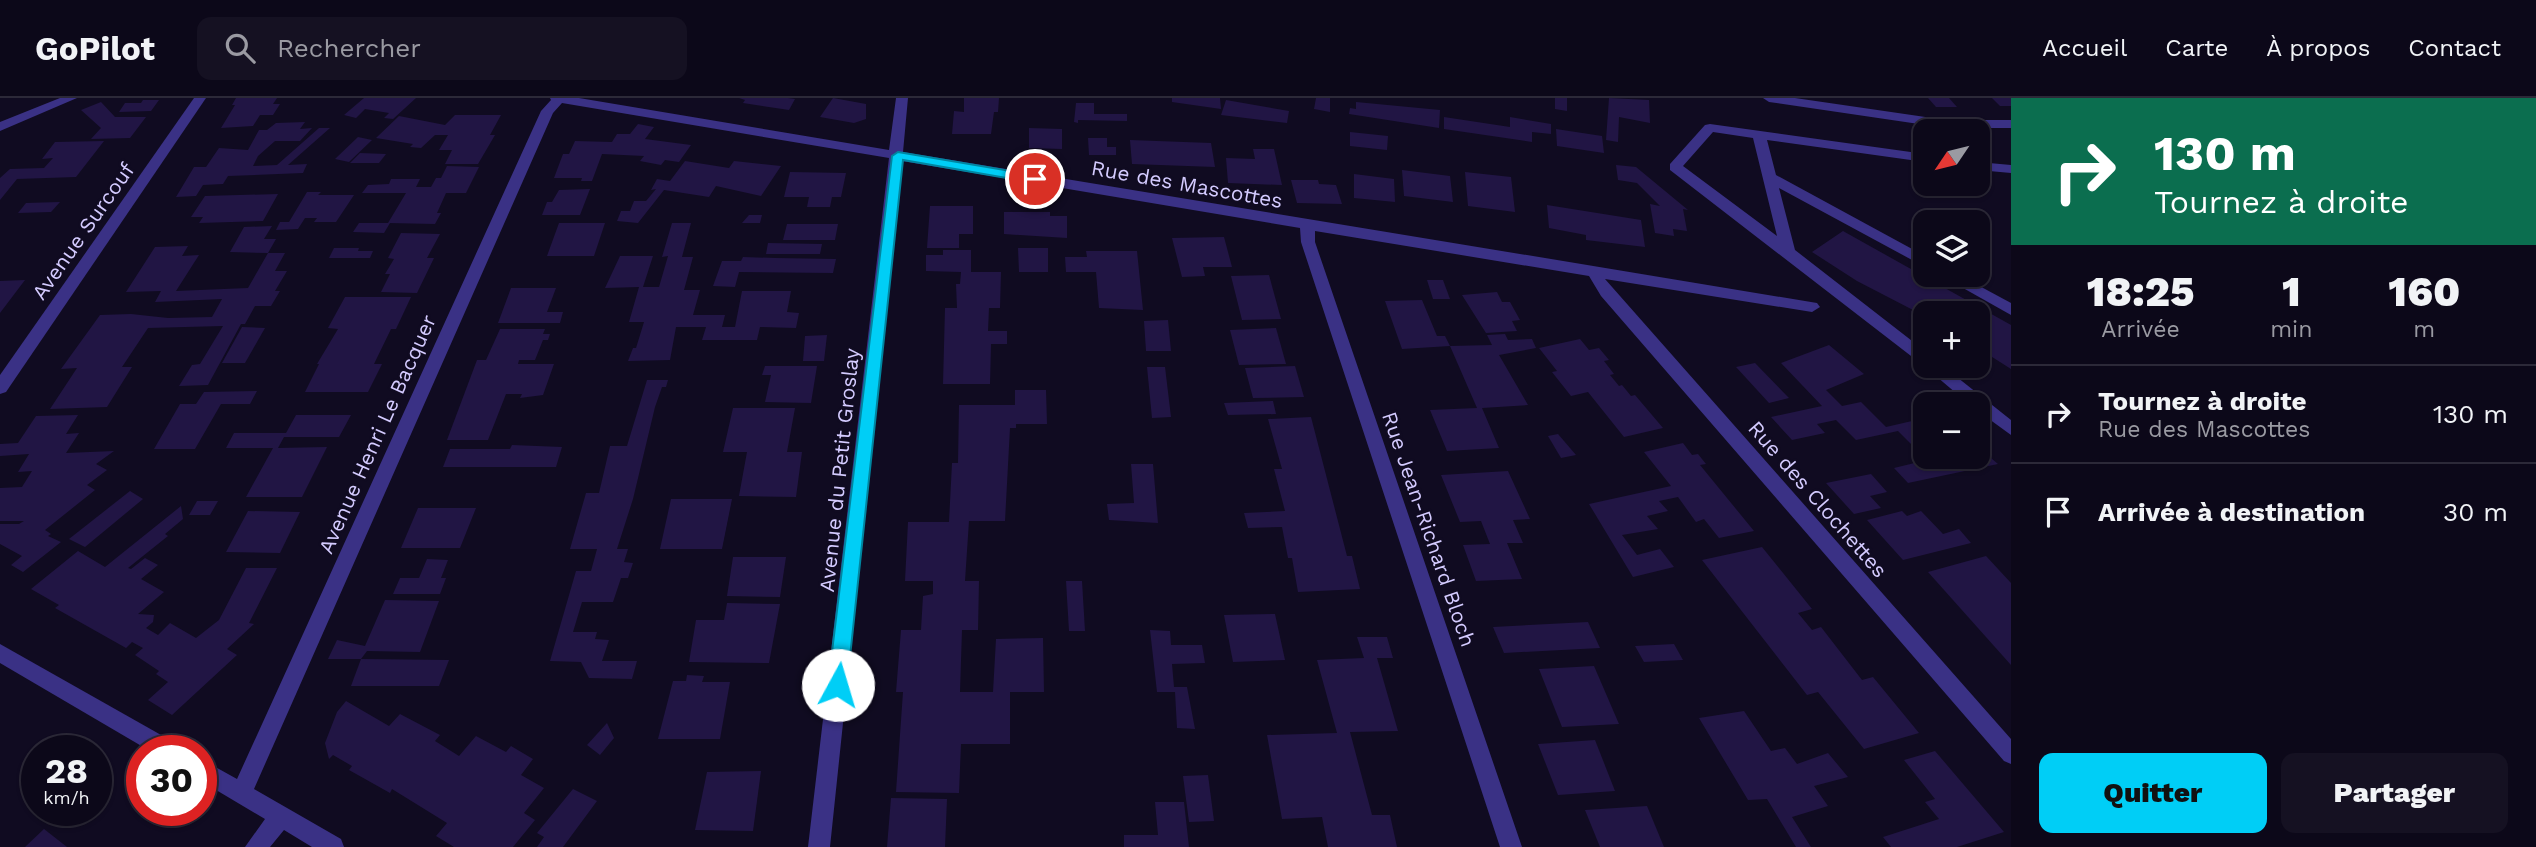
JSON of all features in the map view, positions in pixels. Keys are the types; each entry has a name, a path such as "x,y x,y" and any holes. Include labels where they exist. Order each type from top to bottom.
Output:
{"street":[{"path":"0,127 71,98"},
{"name":"Avenue Surcouf","path":"0,388 200,98"},
{"name":"Rue des Mascottes","path":"558,98 1307,225 1812,307"},
{"name":"Avenue Henri Le Bacquer","path":"242,792 547,111 558,98"},
{"name":"Avenue du Petit Groslay","path":"819,847 898,156 902,98"},
{"path":"1769,98 1946,124 2011,124"},
{"path":"1913,156 1710,128 1675,167 1913,351"},
{"path":"1759,134 1788,252"},
{"path":"1990,167 2011,169"},
{"path":"1769,177 1913,255"},
{"name":"Rue Jean-Richard Bloch","path":"1307,225 1308,242 1511,847"},
{"name":"Rue des Clochettes","path":"1594,272 1606,292 2011,754"},
{"path":"1970,287 2011,310"},
{"path":"1947,378 2011,429"},
{"path":"0,653 142,735"},
{"path":"217,778 333,847"},
{"path":"256,847 282,816"}],"building":[{"path":"236,98 277,98 273,104 280,104 273,115 260,115 253,126 221,128 235,105 232,105"},
{"path":"364,98 416,98 393,119 384,118 389,113 365,109 356,118 344,115"},
{"path":"739,98 795,99 789,110 743,103 745,100"},
{"path":"833,98 866,104 866,119 854,123 820,117"},
{"path":"964,98 999,98 991,134 952,134 954,111 964,112"},
{"path":"1172,98 1220,98 1221,109 1172,102"},
{"path":"1316,98 1330,98 1330,112 1314,109"},
{"path":"1555,98 1567,98 1567,111 1555,109"},
{"path":"1609,98 1649,100 1650,123 1619,117 1618,142 1606,140"},
{"path":"1928,98 1949,98 1957,107 1936,107"},
{"path":"1992,98 2011,98 2011,106 2000,106"},
{"path":"143,100 159,100 151,111 119,112 125,103 141,103"},
{"path":"1226,100 1289,111 1287,123 1221,115"},
{"path":"101,102 115,117 146,117 130,138 91,139 101,128 81,110"},
{"path":"1356,102 1440,110 1439,128 1349,114 1350,108 1356,109"},
{"path":"1076,103 1094,103 1094,114 1127,114 1127,121 1074,122"},
{"path":"455,115 501,115 490,135 495,135 478,164 445,164 452,150 439,150 448,135 435,135 421,148 410,147 413,144 376,138 399,116 445,125"},
{"path":"1444,117 1510,127 1510,117 1551,124 1551,134 1532,132 1532,142 1444,129"},
{"path":"305,122 300,129 312,128 300,141 275,141 258,156 253,166 277,165 319,128 330,128 288,165 307,164 303,173 228,176 223,184 203,185 196,196 176,197 194,167 206,167 219,148 248,150 259,130 267,130 276,123"},
{"path":"638,124 654,127 645,139 691,145 679,162 665,160 661,165 640,161 644,156 602,154 592,181 581,181 582,178 554,178 563,154 569,154 575,141 612,142 617,134 630,134"},
{"path":"1029,128 1062,129 1062,149 1029,148"},
{"path":"1556,129 1602,136 1604,153 1557,146"},
{"path":"1350,132 1388,136 1387,150 1350,146"},
{"path":"358,137 372,140 349,162 335,159"},
{"path":"1088,138 1107,138 1107,147 1116,147 1116,155 1089,155"},
{"path":"1130,140 1211,143 1215,167 1132,164"},
{"path":"104,141 76,177 17,179 0,200 0,178 10,169 44,168 53,158 42,159 55,142"},
{"path":"1253,149 1274,149 1282,185 1228,183 1226,158 1255,159"},
{"path":"360,153 386,154 379,163 350,163"},
{"path":"685,161 729,168 734,161 781,166 761,196 716,186 709,197 664,190 638,223 617,221 621,211 630,211 634,201 646,201 656,189 651,190 657,179 670,181"},
{"path":"1616,165 1636,167 1688,210 1683,209 1687,231 1673,229 1674,236 1655,233 1650,204 1660,206 1637,183 1618,180"},
{"path":"447,166 479,167 466,193 446,193 435,224 388,223 406,193 362,193 368,185 389,184 391,179 420,179 416,187 431,187 436,178 441,178"},
{"path":"1402,170 1450,176 1453,202 1404,196"},
{"path":"790,172 846,173 841,197 832,197 830,207 807,207 809,197 784,197"},
{"path":"1465,172 1511,177 1515,212 1468,206"},
{"path":"1354,174 1394,179 1395,202 1354,198"},
{"path":"1291,180 1318,180 1319,184 1336,185 1342,204 1297,203"},
{"path":"590,189 580,215 542,215 547,202 552,202 559,190"},
{"path":"307,192 321,192 318,195 354,195 336,222 314,222 317,218 305,218 298,229 276,230 280,222 289,222"},
{"path":"278,194 263,221 199,223 203,217 191,217 205,196"},
{"path":"60,202 51,212 18,213 26,203"},
{"path":"1547,205 1641,220 1645,247 1586,240 1586,235 1549,228"},
{"path":"930,206 973,206 973,234 959,234 959,248 927,248"},
{"path":"1004,212 1050,212 1050,216 1067,216 1067,238 1004,234"},
{"path":"749,215 762,215 760,223 742,223"},
{"path":"359,223 390,223 384,233 353,232"},
{"path":"559,223 605,223 594,256 547,256"},
{"path":"672,223 691,223 682,257 693,257 684,290 700,290 693,315 725,315 722,327 735,327 742,291 791,291 787,312 799,313 796,328 760,327 757,340 702,340 706,327 676,327 670,360 628,361 633,348 636,348 644,322 629,322 639,287 605,288 620,256 653,256 643,287 659,287 668,256 662,257"},
{"path":"787,224 838,224 835,240 783,240"},
{"path":"272,226 264,239 276,239 268,253 230,252 244,227"},
{"path":"1843,231 1913,270 1913,287 1943,287 1968,301 1913,301 1913,310 1857,281 1812,252"},
{"path":"401,233 440,234 427,258 434,258 417,293 381,292 390,274 385,274 394,259 388,258"},
{"path":"1224,237 1232,267 1203,267 1205,276 1182,277 1172,238"},
{"path":"768,243 822,244 820,254 766,254"},
{"path":"188,246 182,256 199,255 176,291 248,288 268,253 285,253 275,271 287,271 275,291 280,291 271,306 255,306 245,324 241,324 208,385 179,386 192,365 200,364 223,326 148,328 122,367 132,367 107,407 50,409 77,368 61,369 100,315 212,317 222,299 155,302 161,291 126,292 155,247"},
{"path":"334,248 373,251 370,258 329,258"},
{"path":"1018,248 1048,248 1048,272 1019,272"},
{"path":"943,250 971,250 971,272 1001,272 1000,308 989,308 988,331 1007,331 1007,344 991,344 990,384 943,384 945,308 957,308 956,284 960,284 961,272 926,271 926,255 943,255"},
{"path":"1086,251 1137,251 1143,310 1099,308 1096,272 1066,272 1065,257 1087,257"},
{"path":"743,257 836,259 833,273 739,272 735,287 713,286 722,261 741,261"},
{"path":"1269,275 1281,319 1242,320 1231,276"},
{"path":"25,280 0,313 0,281"},
{"path":"1427,280 1443,280 1450,299 1433,299"},
{"path":"511,288 556,288 547,312 563,312 560,323 498,323"},
{"path":"1497,292 1502,302 1510,302 1520,320 1512,321 1517,331 1486,333 1462,295"},
{"path":"345,297 411,297 396,329 391,329 374,364 382,364 368,392 305,392 317,364 338,329 328,328"},
{"path":"1422,300 1437,336 1445,336 1450,346 1402,349 1385,301"},
{"path":"1990,313 2011,325 2011,369 1990,356"},
{"path":"1168,320 1171,351 1146,351 1144,321"},
{"path":"242,327 265,328 245,363 222,363"},
{"path":"1276,328 1286,364 1239,365 1230,330"},
{"path":"500,329 545,329 543,334 550,334 548,340 543,340 535,360 519,360 518,364 554,364 543,395 520,398 522,394 506,394 488,440 447,440 477,360 486,360"},
{"path":"1505,334 1508,340 1532,339 1536,348 1499,355 1528,405 1482,408 1499,448 1447,451 1430,410 1477,408 1450,346 1492,345 1487,335"},
{"path":"827,335 824,361 803,361 805,336"},
{"path":"1580,339 1589,350 1599,348 1609,360 1604,361 1614,374 1610,375 1631,396 1635,395 1663,428 1624,437 1588,392 1571,396 1552,372 1557,371 1539,348"},
{"path":"1829,345 1864,374 1826,390 1842,406 1861,402 1886,427 1913,421 1913,446 1898,431 1856,440 1836,420 1817,424 1825,433 1792,440 1771,417 1822,406 1781,363"},
{"path":"1755,363 1789,398 1769,403 1736,367"},
{"path":"765,366 817,366 811,403 765,402 771,375 762,375"},
{"path":"1295,366 1304,397 1253,398 1245,368"},
{"path":"1147,367 1165,367 1171,417 1152,418"},
{"path":"647,380 668,380 666,387 662,387 655,407 633,499 617,549 628,549 624,562 633,563 628,578 621,578 613,602 582,602 573,632 597,632 595,639 609,640 602,661 637,661 632,679 589,678 581,662 550,661 576,571 591,571 597,549 570,549 586,493 599,493 610,446 627,446"},
{"path":"1015,390 1046,390 1047,424 1016,424 1016,428 1010,428 1005,521 969,521 965,581 979,581 978,630 962,630 960,692 993,692 996,639 1043,638 1044,692 1010,692 1010,744 961,744 959,793 896,792 903,692 896,692 901,630 921,630 923,596 933,594 933,581 905,581 908,522 949,522 952,463 958,463 959,405 1015,405"},
{"path":"257,391 250,404 221,404 195,449 154,449 180,404 196,404 204,392"},
{"path":"1273,401 1276,414 1228,415 1224,403"},
{"path":"733,408 795,408 787,452 802,452 796,497 739,496 747,452 723,452"},
{"path":"78,415 66,434 79,433 66,453 114,451 96,464 107,470 87,485 95,490 45,530 51,534 48,536 61,542 23,572 11,565 22,556 0,544 0,524 19,524 24,521 0,521 0,488 22,487 32,471 18,472 29,454 0,456 0,444 18,443 36,416"},
{"path":"296,415 351,415 339,437 284,437 278,448 327,447 302,497 246,497 273,448 226,448 234,433 286,433"},
{"path":"1311,417 1347,556 1352,556 1360,589 1298,592 1292,558 1288,558 1282,527 1248,528 1244,513 1285,511 1274,469 1282,469 1268,419"},
{"path":"1558,434 1576,455 1561,458 1548,436"},
{"path":"1683,443 1692,455 1698,454 1706,464 1700,465 1754,531 1719,538 1704,519 1696,522 1678,497 1659,501 1668,511 1647,516 1658,529 1622,535 1637,555 1660,549 1674,567 1633,577 1589,504 1671,486 1644,452"},
{"path":"512,445 562,447 556,467 443,467 450,449 510,449"},
{"path":"1990,457 1998,464 1990,466"},
{"path":"1913,463 1913,469 1974,469 1908,483 1894,468"},
{"path":"1131,464 1153,464 1158,523 1109,520 1107,504 1134,503"},
{"path":"1508,471 1530,519 1513,520 1523,543 1507,543 1522,579 1476,581 1463,545 1490,544 1481,521 1460,522 1441,475"},
{"path":"1871,474 1887,492 1870,496 1881,508 1854,514 1826,483"},
{"path":"130,491 143,499 85,547 69,539"},
{"path":"671,499 732,499 722,549 660,549"},
{"path":"197,501 218,501 210,515 189,515"},
{"path":"181,506 183,519 165,534 168,536 128,568 131,569 145,558 158,565 141,579 164,592 138,614 154,615 153,622 146,628 158,635 170,623 196,638 219,620 246,568 277,568 249,623 254,624 227,649 237,655 172,715 148,700 168,682 156,674 159,671 135,655 143,648 132,642 126,648 55,608 59,605 31,589 78,551 105,567"},
{"path":"418,508 476,508 460,548 401,548"},
{"path":"248,511 300,512 280,553 226,552"},
{"path":"1902,511 1907,516 1921,511 1943,534 1959,529 1971,543 1903,560 1867,520"},
{"path":"1762,547 1812,609 1798,613 1812,630 1821,627 1862,680 1873,677 1919,733 1864,749 1818,692 1807,695 1702,560"},
{"path":"1986,556 2011,583 2011,665 1928,572"},
{"path":"733,557 786,557 780,597 727,596"},
{"path":"427,559 448,560 441,578 446,578 440,594 393,594 400,578 419,578"},
{"path":"1066,581 1082,581 1085,631 1069,631"},
{"path":"385,600 439,601 420,652 367,651 361,659 328,659 337,640 365,646"},
{"path":"727,603 780,604 769,663 689,662 696,620 724,620"},
{"path":"1275,614 1285,660 1233,662 1224,615"},
{"path":"1588,622 1600,648 1504,653 1493,627"},
{"path":"1150,630 1170,631 1171,645 1202,645 1205,663 1172,664 1174,687 1187,687 1195,729 1177,728 1175,692 1157,692"},
{"path":"1357,637 1387,637 1393,658 1377,658 1398,731 1350,732 1372,815 1390,815 1397,847 1328,847 1322,817 1282,819 1267,735 1337,733 1317,660 1364,658"},
{"path":"1674,644 1683,660 1644,662 1635,646"},
{"path":"361,659 449,660 439,686 351,686"},
{"path":"1594,666 1619,724 1562,727 1539,669"},
{"path":"687,675 704,676 702,682 730,682 720,739 658,739 673,681 686,681"},
{"path":"346,701 389,726 400,714 440,735 435,741 459,756 476,736 506,752 511,746 533,759 521,775 544,788 524,813 535,820 513,847 454,847 436,836 447,823 392,789 390,793 349,770 352,766 333,755 329,759 325,743 337,712"},
{"path":"1744,711 1771,751 1785,748 1797,764 1828,753 1848,777 1814,786 1828,806 1792,817 1811,847 1796,847 1767,799 1748,800 1699,718"},
{"path":"607,723 614,738 600,755 587,745"},
{"path":"1595,740 1615,791 1558,795 1538,744"},
{"path":"1935,751 2004,832 1957,847 1891,847 1883,837 1939,819 1925,802 1935,799 1904,760"},
{"path":"761,771 753,831 695,830 707,772"},
{"path":"1208,775 1214,821 1189,822 1183,776"},
{"path":"573,789 597,801 563,847 537,847 544,837 537,833"},
{"path":"891,798 947,799 945,847 887,847"},
{"path":"1155,802 1184,802 1189,847 1124,847 1124,835 1158,835"},
{"path":"1647,806 1664,847 1600,847 1585,810"},
{"path":"44,829 67,847 25,847"}],"route":[{"path":"838,685 898,156 1035,179"}]}
